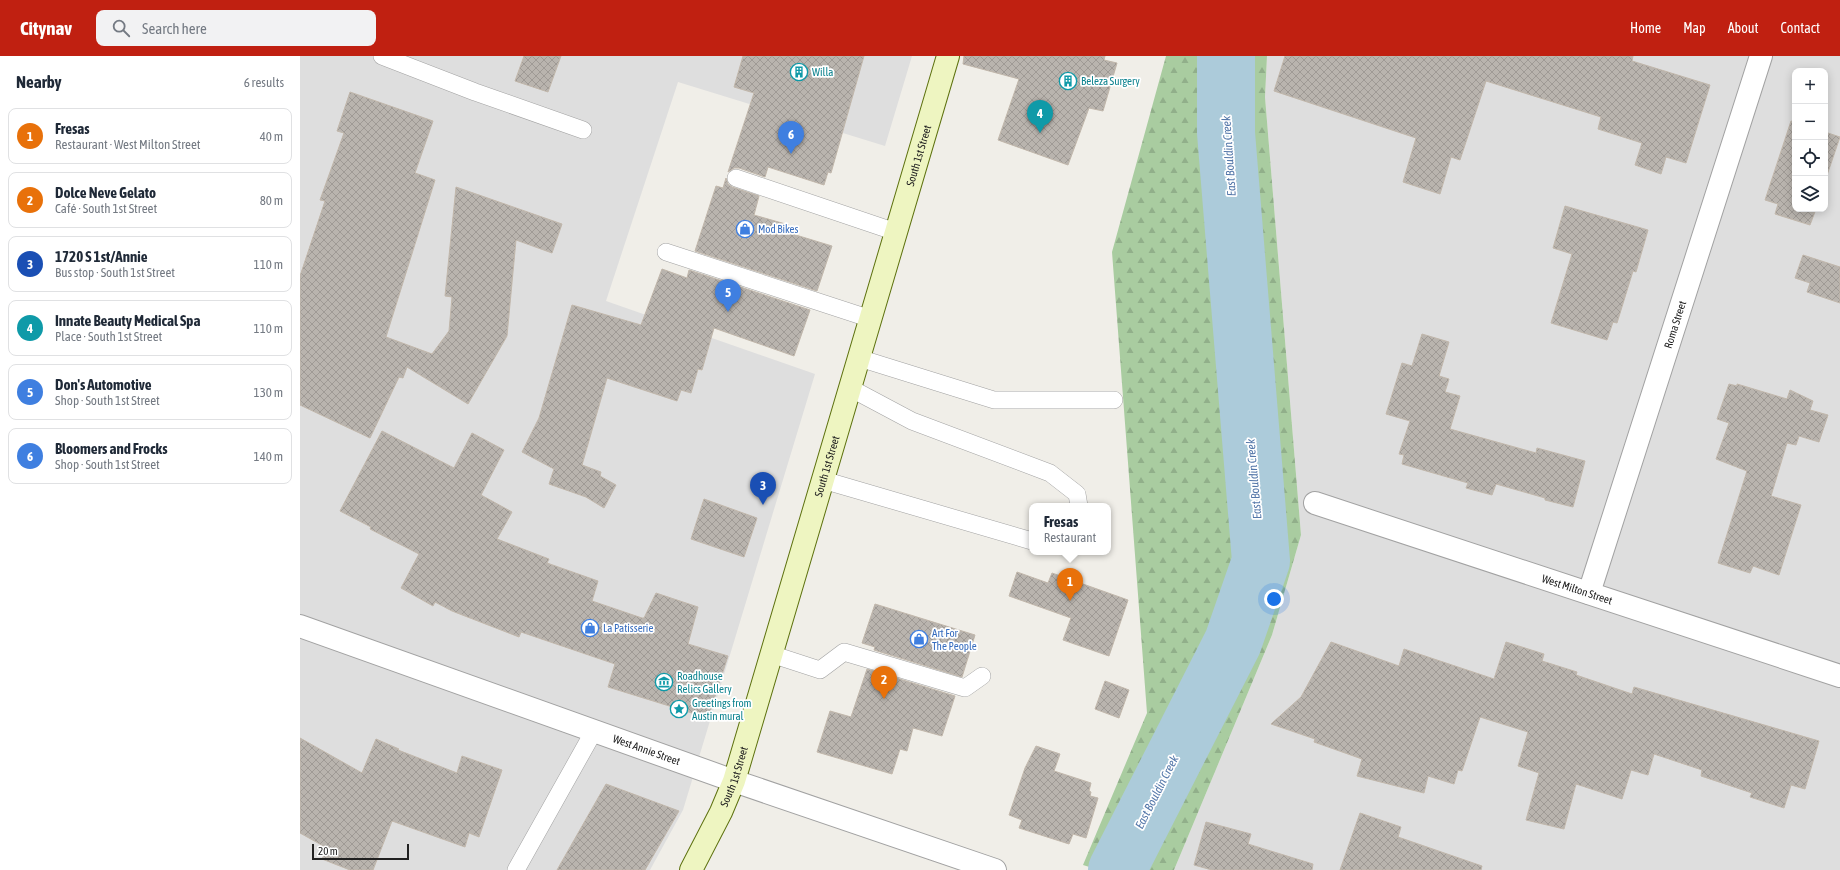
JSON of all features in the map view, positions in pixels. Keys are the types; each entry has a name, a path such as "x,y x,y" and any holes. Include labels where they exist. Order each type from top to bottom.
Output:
{"main road":[{"name":"South 1st Street","path":"691,870 721,812 734,781 948,56"}],"street":[{"name":"Roma Street","path":"1589,593 1761,56"},
{"name":"West Milton Street","path":"1314,503 1840,676"},
{"name":"West Annie Street","path":"300,626 734,781 995,870"}],"lane":[{"path":"382,56 475,92 583,130"},
{"path":"736,178 896,232"},
{"path":"666,252 871,319"},
{"path":"859,358 994,400 1114,400"},
{"path":"850,388 912,421 1050,473 1078,494 1078,503"},
{"path":"823,480 1029,540"},
{"path":"772,654 820,670 844,652 965,688 982,676"},
{"path":"516,870 594,731"}],"shaded area":[{"path":"300,56 912,56 885,146 678,82 606,301 815,374 683,810 650,870 300,870"},
{"path":"1267,56 1840,56 1840,870 1174,870 1272,635 1301,535 1265,97"}],"green space":[{"path":"1166,56 1267,56 1265,97 1301,535 1272,635 1174,870 1099,870 1083,865 1147,713 1112,252"}],"building":[{"path":"524,56 561,56 548,92 515,81"},
{"path":"743,56 864,56 831,173 828,172 824,185 768,167 765,177 739,168 734,168 728,172 754,93 734,87"},
{"path":"964,56 1105,56 1104,60 1117,63 1103,111 1089,108 1068,165 998,140 1019,79 963,64"},
{"path":"1285,56 1633,56 1632,61 1710,85 1686,163 1666,157 1661,174 1635,165 1642,143 1598,129 1601,117 1486,81 1460,160 1451,157 1440,194 1403,182 1416,138 1274,91"},
{"path":"350,92 433,121 415,173 435,180 386,337 432,354 449,331 452,297 445,296 456,187 562,224 552,253 516,240 507,336 468,404 407,367 403,378 399,377 370,438 300,405 300,276 325,201 320,200 344,133 337,131"},
{"path":"1792,121 1792,212 1815,212 1810,225 1775,214 1778,204 1765,200"},
{"path":"1828,133 1840,137 1828,172"},
{"name":"Mod Bikes","path":"726,178 728,184 732,187 759,196 754,215 789,225 786,232 832,246 817,291 695,251 716,186 723,188"},
{"path":"1565,206 1648,230 1636,272 1633,271 1617,323 1613,322 1607,340 1551,323 1572,254 1553,248"},
{"path":"1803,255 1840,267 1840,303 1807,292 1810,283 1795,278"},
{"path":"662,269 687,278 689,270 810,310 794,356 714,328 702,370 698,369 691,393 681,390 677,401 607,378 582,465 601,472 600,476 616,485 604,508 586,497 549,484 554,469 522,452 539,418 572,305 641,325"},
{"path":"1422,334 1449,342 1439,376 1449,379 1445,392 1460,396 1450,429 1536,453 1537,448 1585,461 1573,507 1545,500 1545,498 1496,484 1492,495 1466,488 1468,483 1402,464 1404,455 1399,454 1410,421 1386,414 1402,363 1412,366"},
{"path":"1729,384 1737,386 1737,384 1787,399 1790,390 1813,401 1810,410 1828,415 1819,442 1799,436 1796,445 1787,443 1771,496 1801,505 1779,575 1753,566 1750,573 1718,563 1747,471 1716,459 1729,423 1717,419"},
{"path":"382,431 454,468 472,433 504,450 481,495 512,512 497,539 549,559 547,563 598,581 592,601 642,618 644,618 656,593 698,607 688,644 728,656 708,718 608,687 615,664 521,632 519,637 452,611 435,602 433,606 401,588 419,554 370,529 371,527 340,511"},
{"path":"704,499 757,518 744,557 691,539"},
{"path":"1017,572 1048,583 1052,573 1128,600 1109,656 1063,640 1071,618 1009,596"},
{"name":"Art For The People","path":"875,604 975,635 962,677 874,650 875,647 862,643"},
{"path":"1331,642 1399,666 1404,649 1494,679 1506,642 1544,654 1542,661 1577,672 1576,675 1632,694 1634,687 1819,741 1805,789 1791,785 1784,808 1750,797 1752,793 1701,776 1702,770 1654,754 1648,775 1631,770 1622,799 1576,784 1564,829 1526,820 1539,773 1518,766 1528,732 1480,717 1462,771 1458,770 1454,784 1428,776 1424,793 1357,776 1362,759 1314,742 1315,739 1271,724 1301,697"},
{"path":"867,669 955,696 942,736 913,728 907,751 900,749 892,774 817,752 830,711 851,717"},
{"path":"1105,681 1129,690 1119,718 1095,709"},
{"path":"300,738 362,773 376,739 399,749 398,750 457,773 462,756 502,770 479,837 469,833 465,847 392,821 373,870 350,870 322,859 327,848 300,833"},
{"path":"1036,746 1060,754 1054,771 1091,783 1089,791 1091,792 1090,796 1098,798 1086,838 1073,834 1069,844 1019,828 1022,820 1009,815 1025,768"},
{"path":"606,784 679,811 645,870 557,870"},
{"path":"1360,813 1401,827 1398,837 1482,866 1481,870 1340,870"},
{"path":"1206,822 1251,834 1248,844 1313,864 1312,870 1212,870 1194,865"}],"waterway":[{"name":"East Bouldin Creek","path":"1117,870 1233,642 1261,561 1226,133 1226,56"}],"place":[{"name":"Willa","path":"799,72"},
{"name":"Beleza Surgery","path":"1068,81"},
{"name":"Innate Beauty Medical Spa","path":"1040,133"},
{"name":"Bloomers and Frocks","path":"791,154"},
{"name":"Mod Bikes","path":"745,229"},
{"name":"Don's Automotive","path":"728,312"},
{"name":"1720 S 1st/Annie","path":"763,505"},
{"name":"Fresas","path":"1070,601"},
{"name":"La Patisserie","path":"590,628"},
{"name":"Art For The People","path":"919,639"},
{"name":"Roadhouse Relics Gallery","path":"664,682"},
{"name":"Dolce Neve Gelato","path":"884,699"},
{"name":"Greetings from Austin mural","path":"679,709"}]}
